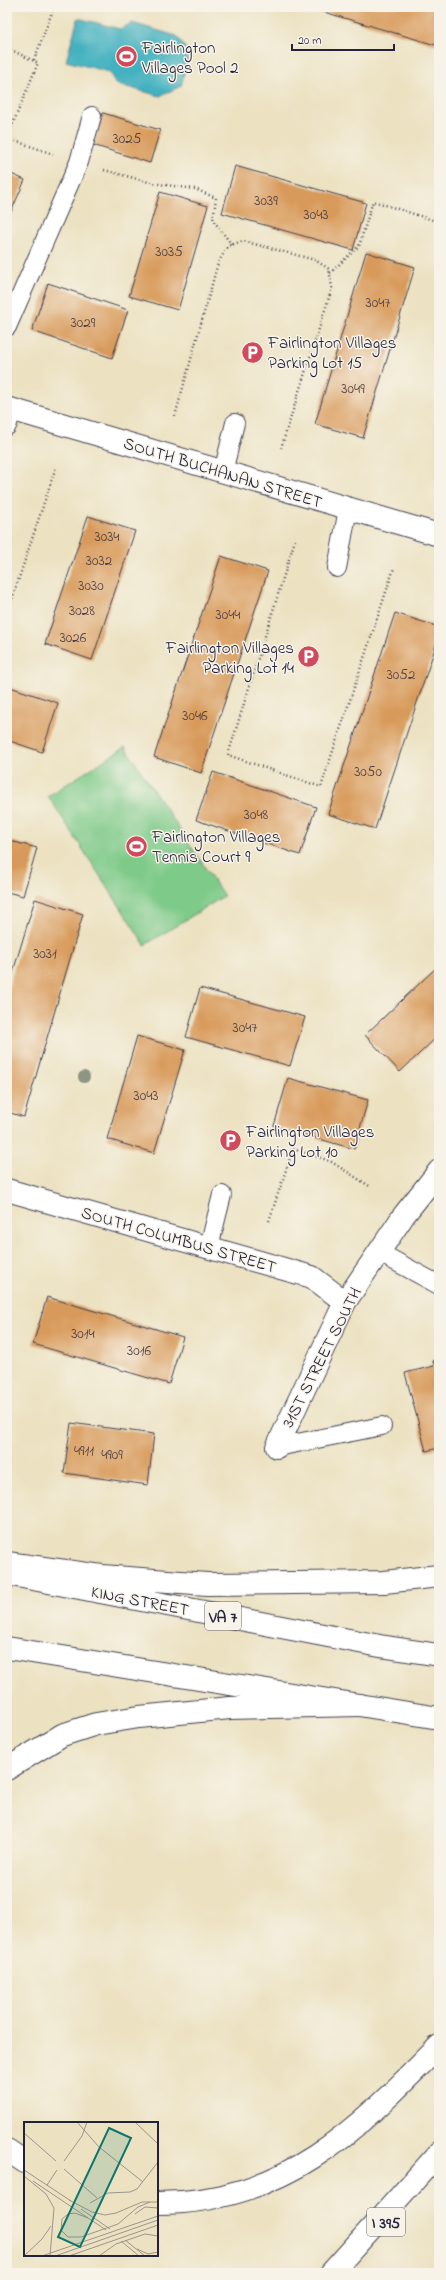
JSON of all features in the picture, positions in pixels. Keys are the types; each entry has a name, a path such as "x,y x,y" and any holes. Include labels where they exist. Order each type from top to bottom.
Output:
{"main road":[{"name":"SOUTH BUCHANAN STREET","path":"9,414 223,472 439,535"},
{"name":"31ST STREET SOUTH","path":"276,1447 345,1302 404,1214 439,1171"},
{"name":"SOUTH COLUMBUS STREET","path":"7,1190 210,1247 312,1278 345,1302"},
{"path":"7,1563 102,1576 207,1584 377,1582 439,1576"},
{"name":"KING STREET","path":"7,1574 380,1646 439,1655"},
{"path":"7,1648 439,1718"},
{"path":"7,1769 62,1735 96,1724 139,1716 230,1708 360,1705"},
{"path":"158,2203 220,2196 272,2181 317,2156 354,2129 387,2100 439,2046"},
{"path":"7,2150 24,2161"},
{"path":"332,2273 439,2153"},
{"name":"I 395","path":"332,2273 439,2172"}],"lane":[{"path":"7,327 79,162 92,116"},
{"path":"223,472 235,423"},
{"path":"337,568 348,509"},
{"path":"210,1247 222,1195"},
{"path":"378,1252 439,1285"},
{"path":"276,1447 382,1426"}],"path":[{"path":"34,60 54,7"},
{"path":"7,48 38,63 7,138 79,162 152,183 195,189 216,198 213,220 232,245"},
{"path":"7,143 12,140"},
{"path":"330,272 359,246 373,201 439,222"},
{"path":"175,416 218,263 228,246 243,241 315,260 329,269 332,288 281,448"},
{"path":"7,614 56,467"},
{"path":"295,540 228,755 321,787 394,568"},
{"path":"269,1221 293,1149 330,1160 371,1187"}],"green space":[{"name":"Fairlington Villages Tennis Court 9","path":"125,747 224,896 145,945 48,796"}],"water":[{"name":"Fairlington Villages Pool 2","path":"78,18 120,29 132,23 177,36 189,53 181,86 160,96 116,84 109,72 66,61"}],"building":[{"path":"307,7 439,7 439,46"},
{"path":"103,113 160,130 150,163 93,145"},
{"path":"235,166 366,203 353,250 222,213"},
{"path":"7,172 25,180 7,221"},
{"path":"160,192 208,206 178,310 129,296"},
{"path":"366,252 415,267 363,438 315,424"},
{"path":"48,283 128,310 112,358 32,331"},
{"path":"88,516 135,531 92,660 45,644"},
{"path":"221,556 268,571 201,773 154,757"},
{"path":"395,613 439,627 439,636 375,829 328,814"},
{"path":"7,686 58,703 42,752 7,740"},
{"path":"213,772 316,807 300,855 196,820"},
{"path":"7,840 37,848 23,896 7,892"},
{"path":"35,899 83,914 24,1117 7,1112 7,992"},
{"path":"439,965 439,1035 400,1072 365,1035"},
{"path":"200,988 305,1017 290,1066 186,1037"},
{"path":"137,1036 185,1050 154,1153 107,1139"},
{"path":"288,1078 368,1100 354,1149 274,1126"},
{"path":"47,1297 183,1337 169,1384 33,1344"},
{"path":"439,1359 439,1448 426,1451 405,1373 434,1366 433,1361"},
{"path":"71,1423 154,1434 148,1485 64,1473"}],"place":[{"name":"Fairlington Villages Pool 2","path":"127,57"},
{"name":"Fairlington Villages Parking Lot 15","path":"252,352"},
{"name":"Fairlington Villages Parking Lot 14","path":"309,657"},
{"name":"Fairlington Villages Tennis Court 9","path":"136,846"},
{"name":"Fairlington Villages Parking Lot 10","path":"230,1141"}]}
